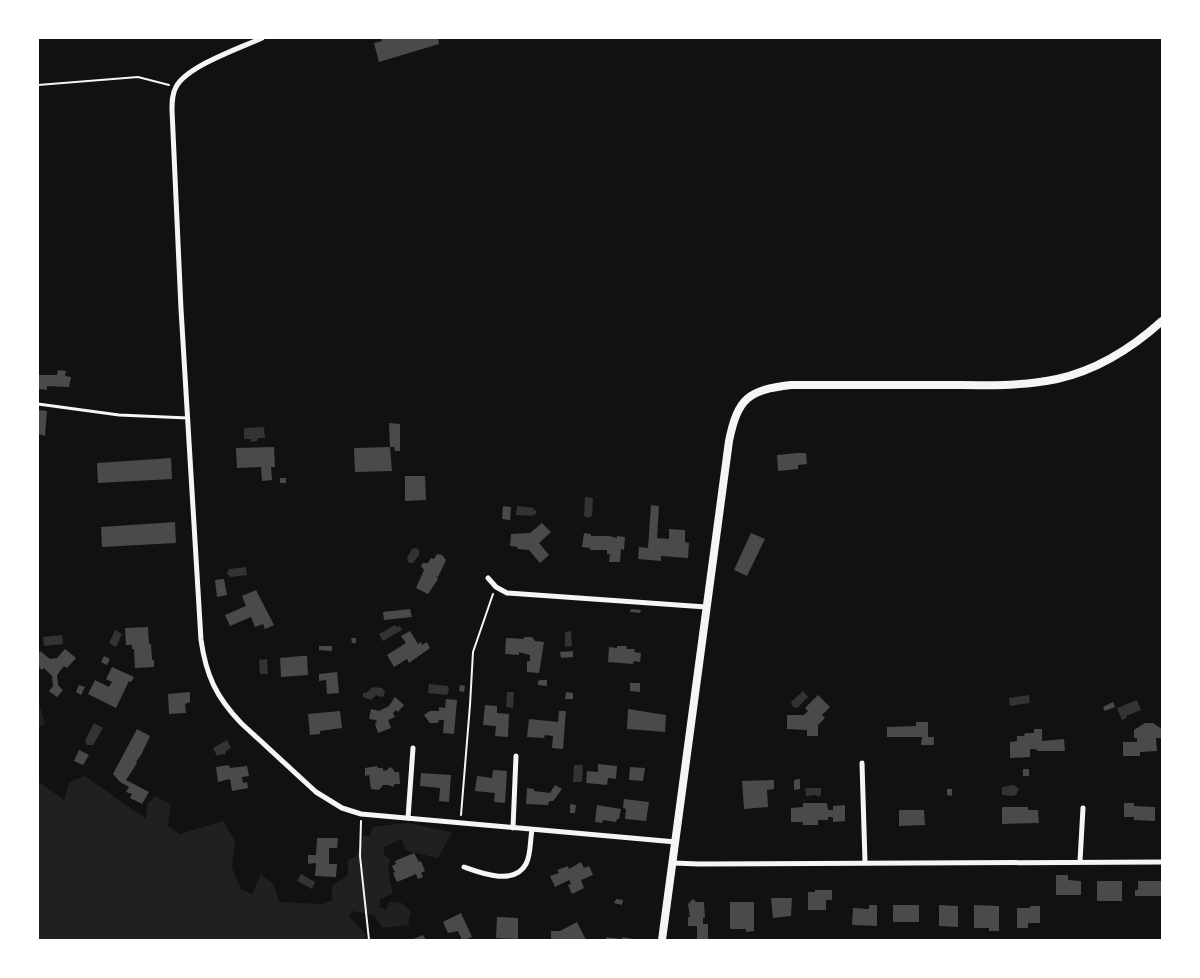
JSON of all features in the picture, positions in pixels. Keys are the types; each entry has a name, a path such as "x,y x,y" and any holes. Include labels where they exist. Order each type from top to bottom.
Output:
{"street":[{"path":"262,38 189,73 176,87 173,96 172,110 201,640 208,675 214,688 230,712 316,792 342,808 362,814 676,842"},
{"path":"662,940 729,441 735,415 742,404 750,396 761,390 791,385 988,384 1058,379 1109,360 1141,339 1162,321"},
{"path":"488,578 496,587 507,593 706,607"},
{"path":"408,818 413,748"},
{"path":"513,828 516,756"},
{"path":"862,763 865,862"},
{"path":"1080,861 1084,808"},
{"path":"464,867 491,875 511,875 519,871 526,865 532,830"},
{"path":"673,863 1162,862"}],"lane":[{"path":"38,404 119,415 188,418"}],"path":[{"path":"38,85 138,77 176,87"},
{"path":"460,823 470,705 472,652 496,587"},
{"path":"362,814 360,856 369,940"}],"shaded area":[{"path":"264,427 265,438 258,438 257,441 251,442 251,439 244,439 244,428"},
{"path":"585,497 593,498 592,516 588,518 584,516"},
{"path":"517,506 534,508 533,510 536,510 536,515 516,515"},
{"path":"416,548 419,550 419,555 413,563 409,563 407,558 412,549"},
{"path":"246,567 247,575 230,577 227,573 229,569"},
{"path":"395,625 396,627 400,626 402,630 383,641 379,634"},
{"path":"115,630 122,634 116,647 109,643"},
{"path":"571,631 572,646 565,647 565,632"},
{"path":"62,635 63,644 44,646 43,637"},
{"path":"267,659 268,674 260,674 259,660"},
{"path":"429,684 448,686 447,695 428,693"},
{"path":"373,687 382,688 385,692 384,696 376,695 371,700 363,697 363,693 366,693"},
{"path":"803,691 808,697 797,708 793,707 791,702"},
{"path":"507,692 514,692 513,708 506,707"},
{"path":"1029,695 1030,703 1010,706 1009,698"},
{"path":"1137,700 1141,710 1126,716 1127,718 1122,720 1117,708"},
{"path":"38,702 45,724 38,728"},
{"path":"94,723 103,728 93,745 87,745 85,741"},
{"path":"227,740 231,748 226,751 225,755 217,756 213,748"},
{"path":"574,765 583,765 582,782 573,782"},
{"path":"85,776 146,819 147,804 156,796 171,805 168,826 180,834 223,821 235,841 232,868 241,889 252,894 261,874 274,885 279,902 323,904 332,900 332,886 348,875 348,860 357,856 363,836 370,836 373,827 407,823 452,832 438,858 407,851 401,839 384,847 384,855 390,859 388,870 393,894 380,899 379,907 386,910 389,902 402,903 411,911 408,925 382,928 374,915 352,911 349,916 364,932 366,940 38,940 38,781 64,800 69,782"},
{"path":"1014,785 1019,789 1016,795 1002,795 1002,787"},
{"path":"805,788 821,788 821,795 818,797 816,795 806,796"},
{"path":"301,874 315,882 312,889 297,881"}],"building":[{"path":"381,38 438,38 439,44 379,62 374,43 382,41"},
{"path":"58,370 66,371 65,376 71,377 69,387 47,386 47,390 38,389 38,375 57,375"},
{"path":"38,410 47,411 45,436 38,434"},
{"path":"389,423 400,424 400,451 395,451 394,447 390,447"},
{"path":"274,447 275,467 271,467 272,480 262,481 261,467 237,468 236,448"},
{"path":"390,447 392,471 355,472 354,448"},
{"path":"806,453 807,464 798,465 798,469 778,471 777,455"},
{"path":"171,458 172,479 98,483 97,463"},
{"path":"405,476 425,476 426,500 405,501"},
{"path":"280,478 286,478 286,483 280,483"},
{"path":"651,505 659,506 657,538 669,539 669,529 685,530 685,542 689,543 688,558 661,556 661,561 638,559 639,547 648,548"},
{"path":"503,506 511,507 510,520 502,519"},
{"path":"175,522 176,543 102,547 101,527"},
{"path":"542,523 551,532 539,543 549,555 540,563 529,550 510,546 511,534 530,533"},
{"path":"584,533 591,534 591,536 625,537 624,550 621,549 620,562 609,562 610,554 607,554 607,550 590,550 590,548 582,547"},
{"path":"751,533 765,539 747,576 734,570"},
{"path":"437,554 442,555 446,560 438,577 436,576 438,579 428,594 416,588 424,570 421,566 423,563 428,563 431,558 434,559"},
{"path":"224,579 227,595 217,597 215,580"},
{"path":"256,590 274,625 265,629 263,624 255,627 251,617 230,626 225,615 246,606 242,596"},
{"path":"410,609 412,617 384,620 383,612"},
{"path":"631,609 641,610 640,613 630,612"},
{"path":"148,627 149,644 151,644 154,667 135,668 134,649 132,649 132,645 126,645 125,628"},
{"path":"410,631 418,644 421,642 422,645 427,642 430,648 409,663 407,659 394,667 387,655 406,643 401,636"},
{"path":"524,637 532,637 535,641 544,642 539,673 527,672 527,661 530,661 530,655 519,652 519,655 505,654 506,638 524,639"},
{"path":"351,638 356,638 356,643 352,643"},
{"path":"319,646 332,646 332,651 319,650"},
{"path":"617,646 627,646 626,649 635,649 634,652 641,653 640,662 634,661 633,664 608,662 609,647 617,648"},
{"path":"65,649 76,658 67,668 64,666 57,675 58,685 63,690 57,697 49,691 53,686 52,676 44,668 42,670 38,666 38,654 40,651 50,659 57,658"},
{"path":"573,651 573,657 561,658 560,652"},
{"path":"104,656 110,659 107,665 101,662"},
{"path":"307,656 308,675 281,677 280,658"},
{"path":"112,667 134,677 131,682 129,681 116,708 88,694 95,680 109,687 112,682 106,679"},
{"path":"337,672 339,693 327,694 326,680 319,681 319,674"},
{"path":"540,680 547,680 547,686 538,685"},
{"path":"630,683 640,683 640,692 630,691"},
{"path":"79,685 85,687 81,695 76,692"},
{"path":"460,685 465,686 464,692 459,691"},
{"path":"190,692 190,702 185,704 186,713 169,714 168,694"},
{"path":"566,692 573,693 573,699 565,699"},
{"path":"818,695 830,707 822,715 825,718 818,725 818,736 807,736 807,730 787,729 787,715 804,715 808,711 805,708"},
{"path":"395,697 404,705 398,712 396,710 393,713 395,717 388,720 391,728 378,733 375,724 376,720 369,719 371,709 379,711 389,706"},
{"path":"446,699 457,700 454,734 443,733 444,720 439,720 438,723 430,723 424,715 430,711 439,711 439,707 445,708"},
{"path":"1113,702 1115,707 1105,711 1103,707"},
{"path":"485,705 497,706 497,713 509,714 508,737 495,736 496,726 483,725"},
{"path":"628,709 666,715 665,732 627,729"},
{"path":"340,711 342,728 320,731 320,734 310,735 308,714"},
{"path":"559,711 566,711 563,749 552,748 553,736 545,735 544,738 527,737 529,719 558,722"},
{"path":"916,722 928,722 928,737 934,737 934,745 921,745 922,737 887,737 887,727 916,726"},
{"path":"1145,723 1153,723 1162,729 1162,737 1156,738 1157,751 1140,752 1140,756 1123,756 1123,742 1137,742 1137,738 1134,738 1134,730"},
{"path":"137,729 150,736 137,763 126,780 149,792 142,804 130,798 132,794 126,792 129,787 120,782 113,774"},
{"path":"1034,729 1042,729 1042,741 1064,739 1065,751 1038,751 1030,749 1030,757 1010,758 1010,742 1017,741 1017,736 1024,736 1025,733 1034,733"},
{"path":"79,750 89,755 83,765 74,761"},
{"path":"598,764 617,766 616,779 608,778 607,785 586,783 587,771 598,772"},
{"path":"229,765 230,768 247,766 249,776 242,777 243,783 247,782 248,788 232,791 230,779 218,782 216,767"},
{"path":"377,766 378,768 383,768 383,771 390,767 394,772 399,772 400,784 395,784 393,787 383,785 379,790 371,789 369,775 365,776 365,768"},
{"path":"630,767 645,768 643,781 629,780"},
{"path":"1023,769 1029,769 1029,776 1023,776"},
{"path":"493,770 507,771 505,803 494,802 495,793 475,791 477,776 492,778"},
{"path":"421,773 451,775 449,802 439,801 440,788 420,786"},
{"path":"800,779 800,789 794,790 794,780"},
{"path":"774,780 774,789 767,790 768,807 744,809 742,781"},
{"path":"555,785 562,789 553,801 549,801 548,805 526,804 527,788 550,793"},
{"path":"947,789 952,789 952,796 947,795"},
{"path":"624,799 649,802 646,821 625,819"},
{"path":"803,803 827,803 828,810 833,810 833,806 845,805 845,821 833,822 833,817 828,817 828,820 818,820 818,825 803,825 803,822 791,822 791,808 803,807"},
{"path":"1124,803 1134,803 1134,806 1155,807 1155,821 1134,820 1134,817 1124,817"},
{"path":"570,804 576,805 575,813 570,813"},
{"path":"597,805 621,809 619,819 616,822 603,820 602,823 595,822"},
{"path":"1002,807 1028,807 1028,810 1038,810 1039,823 1002,824"},
{"path":"899,810 924,810 925,825 899,826"},
{"path":"317,838 338,838 337,848 329,848 329,864 337,864 336,877 315,876 316,863 308,864 308,855 316,855"},
{"path":"414,853 419,862 421,861 425,871 421,873 423,877 418,879 416,874 397,882 392,866 396,864 395,861"},
{"path":"581,862 584,868 589,866 593,875 581,880 584,888 572,894 568,885 571,884 569,880 555,887 550,876 559,873 557,870 568,866 569,869"},
{"path":"1056,875 1068,875 1068,880 1081,881 1081,895 1056,895"},
{"path":"1097,881 1122,881 1122,901 1097,901"},
{"path":"1138,881 1162,881 1162,896 1135,896 1135,890 1138,890"},
{"path":"815,890 832,890 832,900 826,900 826,910 808,910 808,892 815,892"},
{"path":"771,898 792,898 791,916 773,918"},
{"path":"616,899 623,900 622,905 614,903"},
{"path":"693,899 696,902 704,902 705,918 703,918 703,924 708,924 708,940 697,940 697,926 688,926 688,917 690,917 688,904"},
{"path":"730,902 754,902 754,931 746,932 746,929 730,929"},
{"path":"869,905 877,905 877,926 852,925 853,908 869,909"},
{"path":"893,905 919,905 919,922 893,922"},
{"path":"939,905 958,906 958,927 939,926"},
{"path":"974,905 999,906 999,931 989,931 989,928 974,928"},
{"path":"1030,906 1040,906 1040,923 1028,923 1028,928 1017,928 1017,908 1030,908"},
{"path":"461,913 472,937 464,940 462,940 458,931 448,933 443,922"},
{"path":"497,917 518,918 518,939 496,938"},
{"path":"577,922 586,940 551,940 551,931 560,931"},
{"path":"423,935 426,940 411,940"},
{"path":"606,937 622,939 622,937 638,940 606,940"}]}
